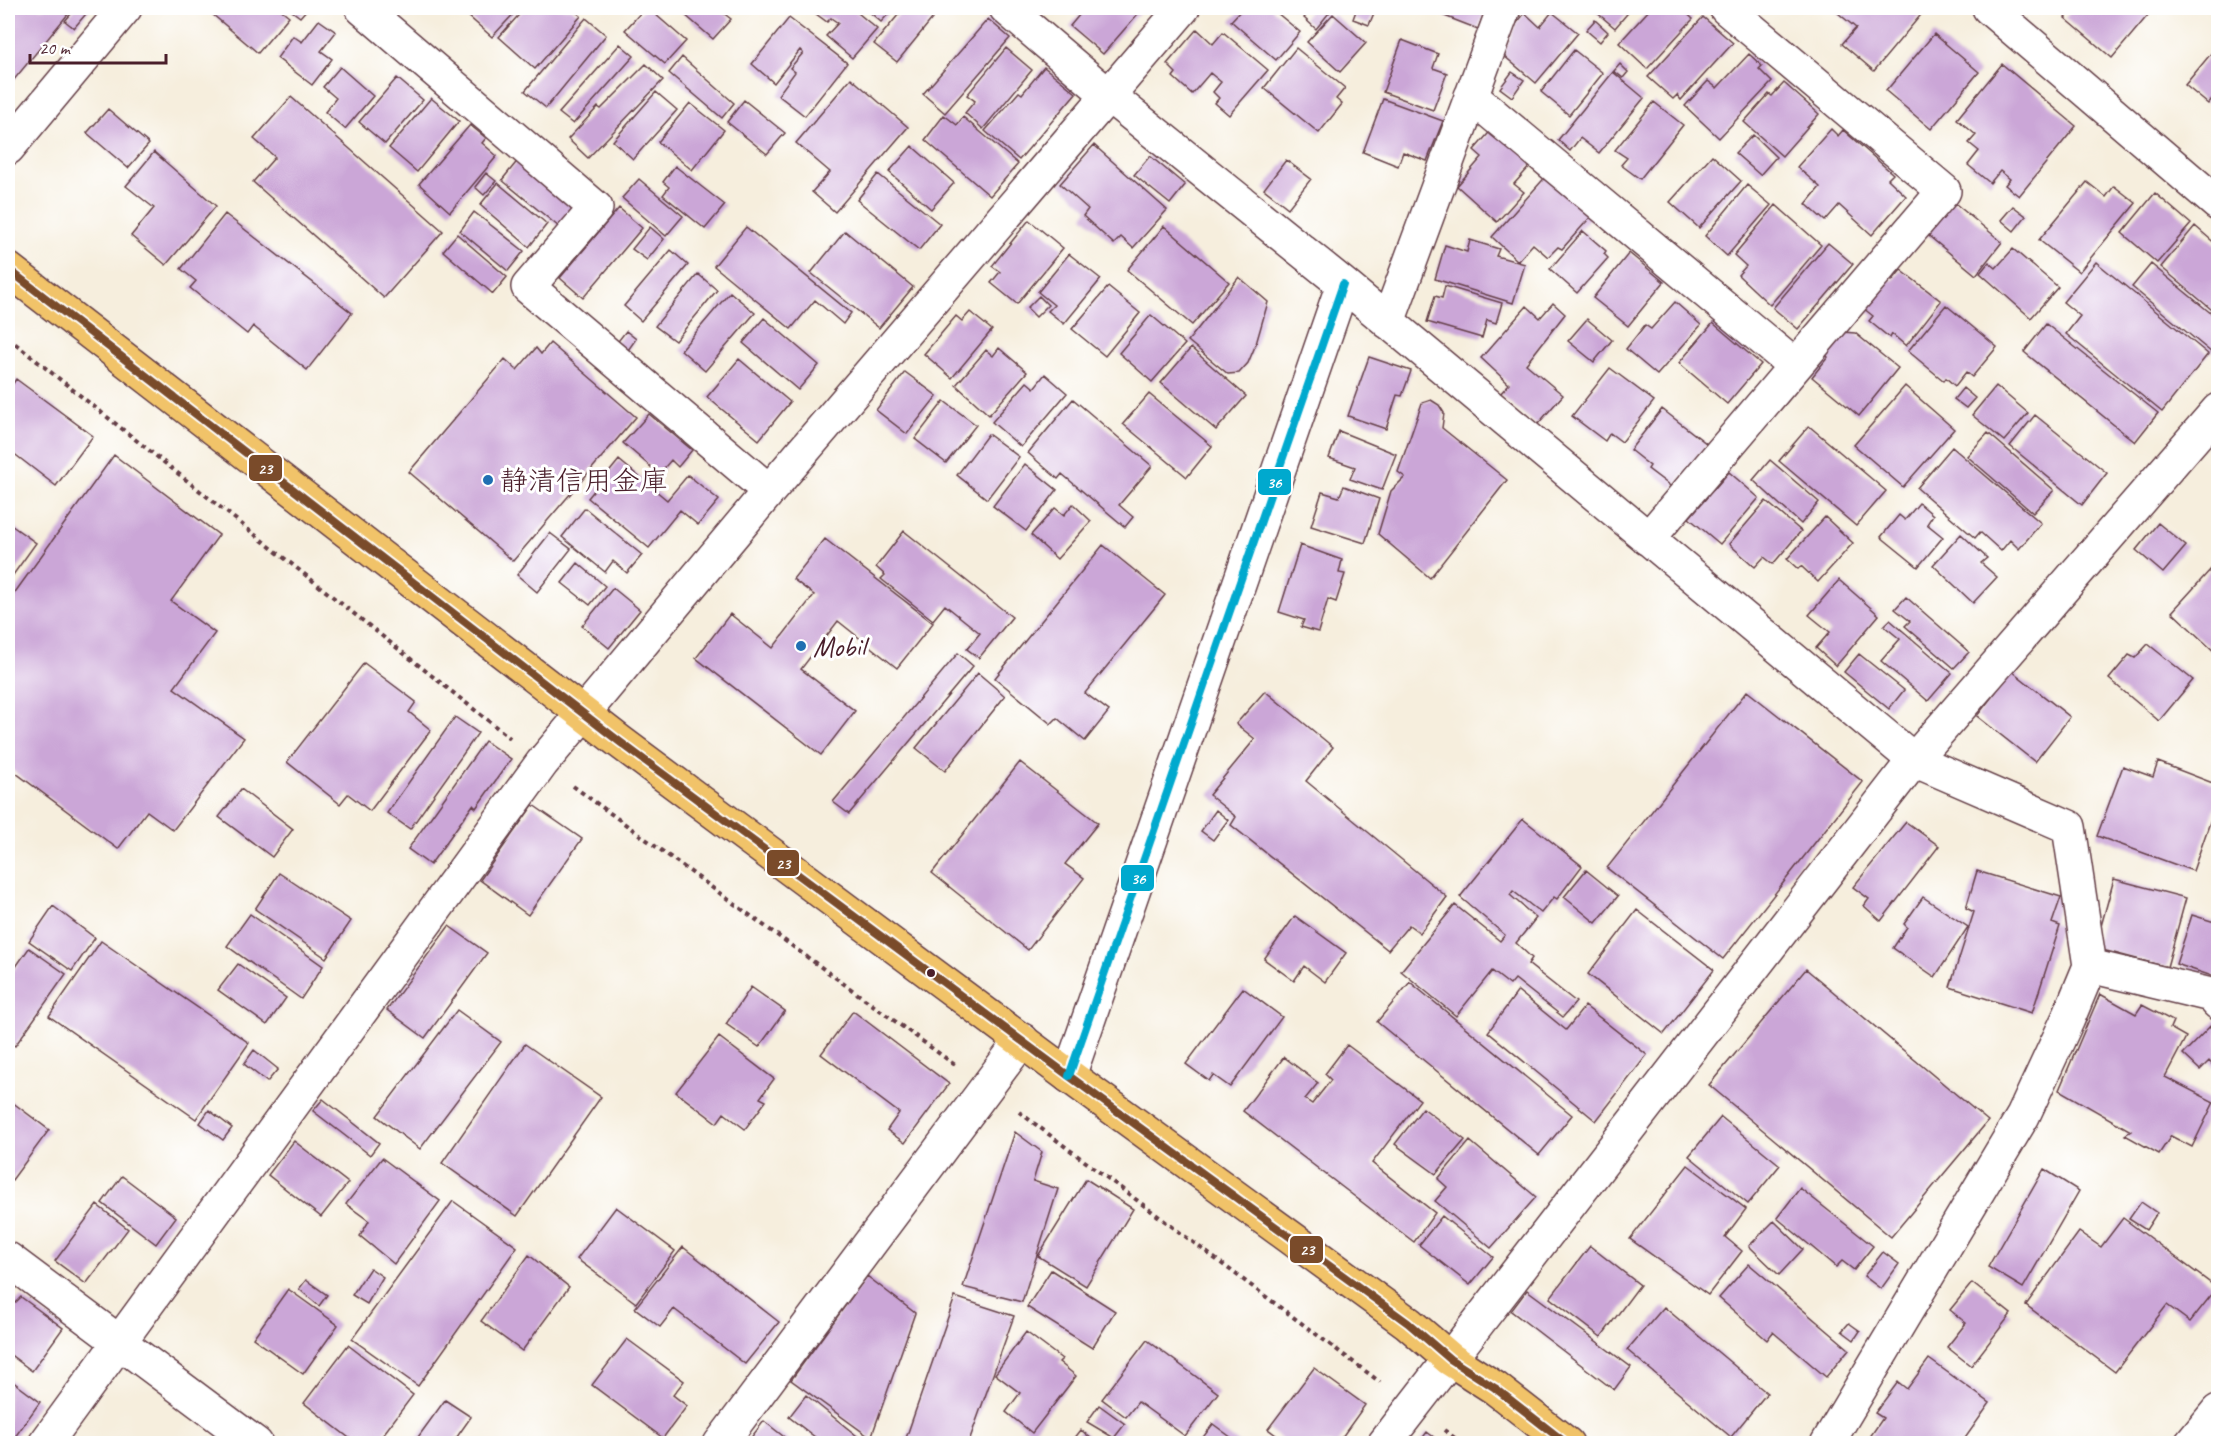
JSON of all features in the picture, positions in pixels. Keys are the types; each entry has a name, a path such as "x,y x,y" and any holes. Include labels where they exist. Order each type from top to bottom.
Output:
{"main road":[{"path":"8,269 583,714 1069,1076 1408,1323 1450,1359 1495,1388 1567,1443"}],"street":[{"path":"8,148 125,8"},
{"path":"362,8 596,208 528,287 770,491"},
{"path":"1006,8 1108,94 1343,284 1914,760 2069,827 2090,966 2023,1116 1827,1443"},
{"path":"45,1443 542,763 770,491 1182,8"},
{"path":"1388,322 1504,8"},
{"path":"1648,539 1944,191 1726,8"},
{"path":"1989,8 2218,204"},
{"path":"1471,96 1795,366"},
{"path":"1069,1076 1343,284"},
{"path":"1384,1443 1914,760 2218,410"},
{"path":"2090,966 2211,995 2218,1003"},
{"path":"720,1443 1022,1040"},
{"path":"8,1259 256,1443"},
{"path":"2191,1443 2218,1411"}],"path":[{"path":"8,338 542,763 987,1089 1463,1443"}],"building":[{"path":"8,8 73,8 8,87"},
{"path":"76,8 91,8 74,28 65,21"},
{"path":"205,8 279,8 289,16 258,53"},
{"path":"288,8 308,8 300,17"},
{"path":"459,8 519,8 492,37"},
{"path":"525,8 571,8 581,16 535,69 499,37"},
{"path":"645,8 648,8 686,41 665,64 625,30"},
{"path":"677,8 717,8 731,19 713,39"},
{"path":"808,8 852,8 877,29 852,58 826,36 838,23 831,18 827,22"},
{"path":"865,8 894,8 881,22"},
{"path":"904,8 941,8 897,62 874,44"},
{"path":"1085,8 1143,8 1103,54 1070,26"},
{"path":"1243,8 1271,8 1300,32 1276,60 1231,21"},
{"path":"1312,8 1333,8 1316,29 1304,18"},
{"path":"1357,8 1376,8 1369,25 1353,19"},
{"path":"1424,8 1486,8 1478,29"},
{"path":"1598,8 1632,8 1615,28 1595,11"},
{"path":"1651,8 1681,8 1693,19 1647,69 1619,43"},
{"path":"1832,8 1922,8 1925,10 1874,71 1842,44 1856,28"},
{"path":"2074,8 2154,8 2112,58 2065,18"},
{"path":"1552,12 1578,33 1536,83 1503,55 1516,24 1525,13 1540,27"},
{"path":"1333,14 1366,43 1340,72 1307,42"},
{"path":"1703,17 1733,43 1681,100 1677,95 1673,99 1648,77"},
{"path":"586,18 606,35 546,108 525,91"},
{"path":"789,18 847,63 805,116 778,95 795,72 790,68 803,53 800,50 774,83 752,64"},
{"path":"988,19 1010,38 945,113 923,94"},
{"path":"319,20 336,32 321,51 332,59 312,85 277,58 293,36 302,42"},
{"path":"1595,20 1608,32 1600,42 1586,30"},
{"path":"1197,29 1213,44 1223,32 1268,70 1229,115 1215,103 1219,98 1213,92 1221,82 1210,73 1192,94 1173,77 1176,73 1167,64"},
{"path":"1934,34 1979,72 1931,129 1886,91"},
{"path":"1402,40 1438,54 1433,68 1447,73 1433,110 1383,92"},
{"path":"620,44 634,56 573,124 559,113"},
{"path":"2218,45 2218,95 2216,94 2208,104 2185,85"},
{"path":"1006,48 1032,70 983,129 965,113 975,101 967,95"},
{"path":"1296,48 1345,88 1336,99 1342,104 1319,133 1264,88"},
{"path":"1574,50 1603,73 1569,115 1541,92"},
{"path":"1749,54 1762,66 1759,69 1772,82 1719,138 1685,106 1708,81 1717,88"},
{"path":"682,57 734,103 722,118 669,73"},
{"path":"646,64 663,80 588,158 568,139 598,107 601,109"},
{"path":"1620,64 1628,72 1623,78 1614,71"},
{"path":"2002,64 2076,126 2019,196 2005,185 2010,179 2000,171 1990,183 1968,165 1979,151 1969,143 1976,135 1957,119"},
{"path":"340,67 373,96 345,129 325,112 336,98 323,87"},
{"path":"1044,67 1076,93 1019,160 985,131 1019,92 1022,94"},
{"path":"1512,72 1524,80 1512,97 1500,88"},
{"path":"1613,72 1644,98 1599,153 1580,138 1570,151 1558,140"},
{"path":"397,78 423,100 385,144 359,122"},
{"path":"851,78 908,127 835,212 812,192 830,172 796,143"},
{"path":"1784,83 1819,114 1782,156 1744,122 1769,94 1772,96"},
{"path":"656,92 677,110 633,159 613,141"},
{"path":"291,97 443,231 384,298 253,182 275,157 254,139"},
{"path":"431,98 459,121 417,172 389,148"},
{"path":"1383,99 1443,121 1427,161 1403,152 1398,166 1363,152"},
{"path":"744,100 785,133 767,154 727,122"},
{"path":"1654,102 1683,125 1640,179 1621,165 1627,158 1615,150"},
{"path":"690,103 724,130 692,170 658,142"},
{"path":"108,109 149,144 128,168 87,133"},
{"path":"944,115 957,125 963,117 1018,164 990,196 925,140"},
{"path":"470,125 486,138 482,143 497,156 450,212 419,184"},
{"path":"1494,127 1533,163 1514,184 1524,192 1497,222 1457,186 1482,157 1474,150"},
{"path":"1831,129 1838,136 1843,130 1893,174 1888,179 1906,196 1872,235 1839,205 1825,221 1806,204 1820,187 1797,167"},
{"path":"1753,135 1776,157 1760,175 1735,153"},
{"path":"1094,145 1167,210 1133,248 1121,237 1114,244 1083,216 1088,209 1060,184"},
{"path":"912,146 954,183 931,209 889,172"},
{"path":"154,152 216,206 166,265 131,236 154,208 126,186"},
{"path":"1712,155 1741,181 1699,228 1670,202"},
{"path":"1150,156 1185,185 1170,204 1134,175"},
{"path":"519,159 576,206 559,227 502,180"},
{"path":"1286,160 1311,179 1288,208 1264,189"},
{"path":"675,166 725,205 705,229 663,195 669,187 663,182"},
{"path":"486,173 496,181 484,195 475,187"},
{"path":"1549,173 1594,213 1562,249 1558,247 1548,257 1533,244 1518,261 1492,237"},
{"path":"878,174 940,224 919,250 857,200"},
{"path":"639,179 683,216 666,236 622,198"},
{"path":"2087,182 2106,197 2114,186 2136,203 2079,272 2039,240"},
{"path":"498,183 547,224 529,247 480,205"},
{"path":"1747,185 1771,205 1727,256 1705,236"},
{"path":"2155,193 2191,224 2157,263 2122,233"},
{"path":"1951,200 2002,242 1976,275 1924,232"},
{"path":"1776,205 1821,245 1770,305 1738,275 1746,266 1734,255"},
{"path":"2013,206 2026,216 2014,231 2001,220"},
{"path":"619,208 642,228 583,298 560,278"},
{"path":"474,212 524,251 508,271 460,231"},
{"path":"225,214 352,313 307,370 253,326 247,334 190,288 196,281 181,269"},
{"path":"1029,220 1063,248 1017,304 991,283 1000,272 992,266"},
{"path":"1164,226 1229,282 1192,325 1127,270"},
{"path":"2195,226 2218,246 2218,315 2161,267"},
{"path":"650,227 664,239 647,260 632,249"},
{"path":"746,227 851,313 843,324 815,300 791,329 714,266"},
{"path":"845,231 913,287 879,328 811,273"},
{"path":"1583,231 1606,251 1604,254 1608,258 1577,293 1550,269"},
{"path":"457,234 507,277 493,294 443,251"},
{"path":"1470,240 1499,249 1496,256 1525,264 1513,303 1435,279 1445,245 1467,252"},
{"path":"1828,243 1853,264 1798,329 1773,308"},
{"path":"2013,249 2058,287 2031,318 1980,273 1989,262 1996,268"},
{"path":"671,250 688,265 641,321 624,306"},
{"path":"1629,253 1664,282 1628,326 1593,298"},
{"path":"1069,254 1101,279 1064,324 1048,311 1054,305 1038,292"},
{"path":"2096,262 2208,354 2162,412 2066,334 2080,316 2063,302"},
{"path":"2151,264 2218,319 2218,345 2212,353 2132,287"},
{"path":"1901,270 1941,301 1906,346 1892,334 1890,338 1869,321 1873,316 1863,308 1887,278 1892,281"},
{"path":"698,274 717,290 675,341 655,326"},
{"path":"1239,277 1268,302 1248,363 1239,373 1228,374 1188,341"},
{"path":"1445,286 1502,303 1496,323 1487,320 1482,338 1427,322 1435,296 1442,298"},
{"path":"1108,287 1140,313 1105,356 1072,329"},
{"path":"730,292 755,313 705,371 681,350"},
{"path":"1039,296 1048,305 1036,317 1027,308"},
{"path":"1675,302 1701,325 1657,375 1626,349 1645,325 1651,329"},
{"path":"1553,303 1565,314 1526,364 1563,395 1537,425 1500,394 1509,384 1481,358 1527,306 1540,318"},
{"path":"1946,305 1997,347 1972,377 1966,372 1955,386 1946,378 1944,381 1908,351"},
{"path":"970,312 992,330 952,378 924,354 956,316 962,321"},
{"path":"1151,315 1185,344 1152,382 1119,353"},
{"path":"764,318 819,365 798,390 743,343"},
{"path":"1587,319 1612,340 1594,362 1568,341"},
{"path":"1713,323 1761,364 1727,404 1679,363"},
{"path":"2046,324 2158,413 2135,442 2024,352"},
{"path":"626,331 636,339 626,353 615,345"},
{"path":"1842,332 1855,333 1898,368 1859,416 1812,377 1828,357 1825,354"},
{"path":"550,343 636,417 513,561 409,472 505,359 517,370 536,348 541,354"},
{"path":"999,348 1027,372 989,415 956,385 986,350 993,356"},
{"path":"1191,348 1246,396 1216,430 1161,383"},
{"path":"1369,357 1411,371 1402,396 1397,395 1386,429 1348,416"},
{"path":"739,359 790,402 759,440 707,397"},
{"path":"1610,368 1654,401 1622,442 1610,433 1605,441 1572,416"},
{"path":"905,372 937,396 907,434 876,410"},
{"path":"1045,374 1067,393 1021,447 992,422 1027,382 1034,388"},
{"path":"16,379 93,436 56,486 8,449 8,391"},
{"path":"1905,386 1954,429 1903,487 1854,445"},
{"path":"1996,386 2028,413 2004,441 1972,415"},
{"path":"1963,388 1975,398 1966,408 1954,399"},
{"path":"1149,394 1212,446 1187,477 1123,424"},
{"path":"1073,399 1152,466 1119,505 1133,517 1125,527 1062,474 1058,479 1028,453"},
{"path":"1431,400 1439,405 1444,413 1442,428 1507,480 1430,578 1378,534 1391,491 1405,477 1398,472 1422,403"},
{"path":"944,401 976,425 946,463 915,439"},
{"path":"1662,409 1707,444 1673,488 1648,469 1650,466 1630,450"},
{"path":"649,414 692,450 678,467 671,460 659,474 623,443"},
{"path":"2035,415 2107,473 2082,505 2010,446"},
{"path":"1809,426 1886,491 1856,526 1779,461"},
{"path":"1339,431 1396,454 1382,490 1350,479 1355,467 1329,458"},
{"path":"1988,433 2054,490 2033,513 1967,456"},
{"path":"988,434 1019,457 987,499 957,475"},
{"path":"1952,447 2041,523 2019,549 2010,540 2001,551 1980,532 1975,538 1917,488"},
{"path":"114,455 219,535 171,601 215,633 174,688 244,738 173,830 147,811 118,849 8,767 8,602"},
{"path":"619,460 667,500 688,475 719,500 698,525 680,510 649,548 588,498"},
{"path":"1770,460 1819,502 1801,524 1753,480"},
{"path":"1025,464 1057,490 1026,531 993,506"},
{"path":"1729,472 1759,498 1720,544 1689,518"},
{"path":"1344,486 1379,499 1365,543 1311,526 1322,492 1339,497"},
{"path":"1766,501 1801,531 1773,564 1764,557 1755,567 1729,544"},
{"path":"1919,503 1933,515 1927,524 1943,537 1918,567 1881,537 1899,515 1905,520"},
{"path":"1073,504 1091,521 1057,559 1031,535 1055,508 1064,515"},
{"path":"585,508 642,555 627,573 613,561 605,572 562,537"},
{"path":"1825,517 1853,543 1818,582 1801,566 1798,569 1787,559"},
{"path":"8,523 36,543 8,582"},
{"path":"2158,523 2186,546 2163,573 2136,550"},
{"path":"904,531 1012,617 979,658 967,649 980,633 945,605 933,620 881,579 885,575 876,567"},
{"path":"550,533 571,549 537,592 517,575"},
{"path":"1961,534 1987,558 1981,563 1997,577 1973,603 1933,565"},
{"path":"825,539 933,623 897,668 838,621 801,669 855,711 821,755 696,658 730,614 773,648 814,595 793,579"},
{"path":"1103,545 1165,595 1085,693 1109,711 1085,741 1057,718 1051,724 995,678"},
{"path":"1300,545 1342,560 1339,573 1345,574 1336,602 1328,599 1318,632 1301,627 1304,620 1279,612"},
{"path":"578,563 605,586 590,605 562,583"},
{"path":"2211,569 2218,576 2218,655 2172,612"},
{"path":"1839,580 1879,615 1836,666 1816,648 1830,632 1809,615"},
{"path":"613,588 640,610 609,648 582,626"},
{"path":"1906,597 1969,652 1954,668 1905,626 1910,621 1895,609"},
{"path":"1890,620 1952,673 1928,701 1881,661 1900,639 1884,626"},
{"path":"2148,644 2193,680 2159,721 2109,679 2129,655 2135,658"},
{"path":"958,653 973,666 849,814 833,802"},
{"path":"1859,654 1904,690 1889,709 1844,672"},
{"path":"364,663 416,702 409,712 431,730 370,811 348,794 340,804 287,762"},
{"path":"2012,671 2070,717 2035,762 1977,716"},
{"path":"978,673 1005,696 945,771 916,748"},
{"path":"1265,691 1333,747 1306,781 1447,897 1420,933 1409,925 1388,950 1231,825 1236,817 1209,795 1255,739 1236,724"},
{"path":"1747,691 1863,782 1723,959 1607,868"},
{"path":"455,717 478,733 410,829 387,813"},
{"path":"485,741 511,759 476,808 473,805 430,865 408,849"},
{"path":"1020,762 1098,823 1065,864 1084,878 1028,950 932,873"},
{"path":"2158,762 2218,785 2218,799 2193,871 2097,836 2123,766 2153,777"},
{"path":"241,789 293,829 272,857 219,817"},
{"path":"533,805 582,839 528,915 480,880"},
{"path":"1216,810 1228,820 1213,840 1201,831"},
{"path":"1523,819 1582,866 1557,899 1554,897 1541,913 1513,891 1510,895 1536,918 1516,943 1532,958 1528,964 1576,1002 1563,1017 1515,979 1510,985 1492,971 1456,1016 1401,971 1455,905 1500,941 1505,935 1460,897"},
{"path":"1906,822 1939,846 1881,921 1864,906 1869,899 1853,887"},
{"path":"1586,870 1618,896 1596,923 1564,897"},
{"path":"1977,871 2061,897 2052,923 2060,926 2032,1013 1950,987 1974,912 1966,908"},
{"path":"279,873 351,921 326,958 255,909"},
{"path":"2114,879 2186,898 2167,967 2095,948"},
{"path":"1923,897 1968,927 1935,977 1893,948 1907,927 1904,924"},
{"path":"53,906 95,938 72,971 29,941"},
{"path":"1637,910 1714,970 1664,1034 1588,974"},
{"path":"250,914 323,966 301,999 227,946"},
{"path":"2192,915 2218,923 2218,978 2176,964"},
{"path":"1295,916 1346,953 1325,982 1304,966 1294,981 1264,959"},
{"path":"449,926 487,953 425,1038 387,1010"},
{"path":"101,941 249,1043 196,1119 49,1016"},
{"path":"29,948 66,974 15,1046 8,1041 8,978"},
{"path":"238,964 286,998 267,1025 218,990"},
{"path":"1806,969 1988,1121 1891,1237 1709,1085"},
{"path":"1410,982 1572,1115 1539,1155 1377,1022"},
{"path":"751,987 785,1011 759,1047 726,1024"},
{"path":"1243,988 1282,1017 1230,1087 1213,1075 1209,1081 1186,1064"},
{"path":"1518,991 1566,1030 1585,1006 1647,1055 1596,1121 1488,1032"},
{"path":"2100,994 2136,1014 2142,1005 2173,1021 2170,1028 2186,1037 2165,1077 2214,1102 2192,1147 2171,1136 2159,1154 2125,1135 2131,1131 2059,1090"},
{"path":"457,1010 501,1042 420,1149 377,1116"},
{"path":"853,1011 949,1084 905,1143 887,1130 899,1113 821,1054"},
{"path":"2216,1020 2218,1022 2218,1071 2209,1061 2200,1070 2183,1054"},
{"path":"719,1037 774,1079 760,1098 766,1101 745,1129 724,1113 717,1123 676,1092"},
{"path":"525,1044 601,1097 517,1216 442,1163"},
{"path":"1347,1045 1420,1100 1372,1163 1435,1213 1414,1242 1243,1111 1284,1057 1318,1083 1305,1099 1312,1104 1331,1080 1325,1074"},
{"path":"254,1050 278,1069 267,1082 244,1064"},
{"path":"8,1099 49,1130 12,1180 8,1177"},
{"path":"323,1099 379,1143 370,1155 313,1111"},
{"path":"1423,1108 1465,1140 1436,1174 1395,1144"},
{"path":"209,1110 232,1128 223,1140 200,1123"},
{"path":"1721,1117 1780,1165 1748,1204 1689,1156"},
{"path":"1015,1132 1042,1152 1033,1181 1058,1189 1022,1302 963,1287"},
{"path":"294,1141 348,1183 321,1217 268,1175"},
{"path":"1470,1141 1536,1197 1491,1248 1435,1201 1447,1187 1438,1179"},
{"path":"382,1158 440,1201 394,1264 360,1236 369,1221 346,1204"},
{"path":"1688,1165 1746,1209 1725,1237 1742,1251 1708,1295 1630,1239"},
{"path":"2044,1169 2079,1191 2023,1288 1988,1267"},
{"path":"122,1176 176,1217 156,1244 102,1203"},
{"path":"1086,1179 1133,1209 1086,1286 1038,1256"},
{"path":"1800,1188 1873,1246 1854,1270 1842,1261 1836,1267 1777,1218"},
{"path":"453,1201 517,1247 418,1386 352,1339"},
{"path":"2141,1202 2157,1213 2146,1230 2129,1219"},
{"path":"97,1205 128,1229 86,1284 55,1261"},
{"path":"616,1207 675,1251 636,1303 577,1259"},
{"path":"1442,1216 1493,1257 1470,1285 1419,1245"},
{"path":"2123,1218 2217,1288 2190,1322 2167,1305 2115,1372 2026,1305 2079,1232 2101,1247"},
{"path":"1774,1221 1803,1249 1779,1275 1749,1246"},
{"path":"1590,1246 1640,1285 1601,1337 1550,1298"},
{"path":"683,1247 779,1322 745,1364 674,1309 660,1327 635,1308"},
{"path":"1883,1252 1899,1264 1881,1289 1864,1276"},
{"path":"529,1255 569,1287 522,1351 481,1321"},
{"path":"1749,1264 1849,1349 1826,1377 1773,1332 1767,1340 1719,1298"},
{"path":"370,1268 383,1277 367,1304 352,1295"},
{"path":"1051,1270 1115,1311 1092,1348 1027,1307"},
{"path":"867,1276 915,1313 871,1438 791,1380"},
{"path":"306,1280 327,1295 319,1306 299,1289"},
{"path":"1972,1283 2011,1314 1971,1366 1947,1347 1966,1323 1950,1310"},
{"path":"288,1289 338,1325 303,1374 253,1338"},
{"path":"1527,1290 1631,1367 1614,1390 1511,1311"},
{"path":"21,1297 63,1328 32,1371 8,1353 8,1298 15,1303"},
{"path":"955,1297 1014,1316 968,1444 904,1444"},
{"path":"1664,1307 1767,1393 1731,1437 1627,1350"},
{"path":"1849,1323 1860,1331 1854,1340 1842,1331"},
{"path":"1026,1332 1062,1359 1059,1362 1076,1376 1032,1433 1006,1412 1020,1393 995,1374"},
{"path":"627,1339 684,1381 673,1395 687,1406 663,1438 592,1385"},
{"path":"1147,1340 1218,1393 1185,1436 1138,1402 1126,1417 1102,1399"},
{"path":"348,1345 413,1395 376,1444 357,1444 304,1403"},
{"path":"1929,1359 1990,1403 1961,1444 1865,1444 1883,1418 1875,1413 1898,1382 1907,1389"},
{"path":"1314,1368 1365,1405 1337,1444 1288,1444 1268,1429"},
{"path":"8,1378 40,1402 10,1444 8,1444"},
{"path":"806,1395 867,1444 824,1444 789,1417"},
{"path":"445,1400 471,1417 452,1444 413,1444"},
{"path":"1099,1405 1125,1424 1114,1438 1087,1422"},
{"path":"764,1421 793,1444 746,1444"},
{"path":"1213,1424 1240,1444 1198,1444"},
{"path":"1081,1430 1098,1444 1070,1444"},
{"path":"1427,1432 1443,1444 1418,1444"}],"transit line":[{"name":"23","path":"8,269 620,742 1069,1076 1408,1323 1450,1359 1495,1388 1567,1444"},
{"name":"36","path":"1069,1076 1343,284"}],"place":[{"name":"静清信用金庫","path":"488,480"},
{"name":"Mobil","path":"801,646"}]}
